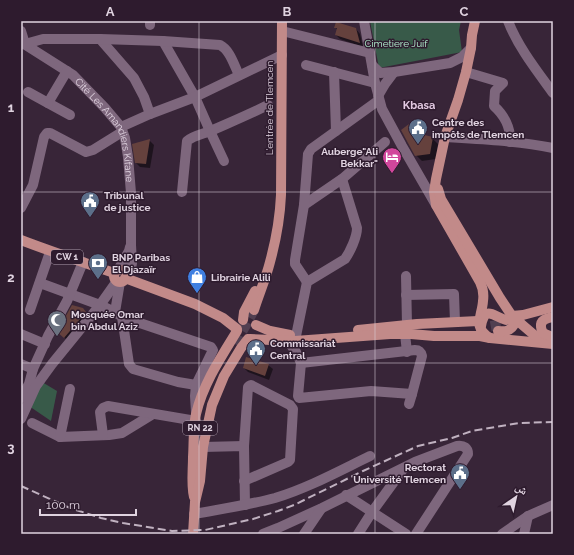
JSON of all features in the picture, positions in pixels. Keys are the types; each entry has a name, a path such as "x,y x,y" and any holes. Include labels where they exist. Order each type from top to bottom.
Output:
{"main road":[{"path":"472,21 471,48 466,72 445,137 434,192 436,205 480,282 484,295 478,326"},
{"path":"472,35 475,21"},
{"name":"L'entrée de Tlemcen","path":"254,310 264,283 279,221 281,195 282,26"},
{"path":"408,330 455,322 478,326 486,336 507,331 512,328 514,322 509,318 500,298 442,199 436,179"},
{"name":"L'entrée de Tlemcen","path":"255,324 270,282 279,248 285,214 285,206 281,195"},
{"name":"L'entrée de Tlemcen","path":"195,502 192,482 194,441 196,418 203,393 213,370 239,325 257,285 265,261 276,207 281,195"},
{"name":"CW 1","path":"21,240 50,252 83,262 195,304 239,325"},
{"path":"478,326 483,318 489,314 494,314 499,318 509,318 553,307"},
{"path":"525,320 553,312"},
{"path":"551,341 541,328 541,323 545,319 553,317"},
{"path":"509,318 533,334 551,341"},
{"path":"295,338 265,330 250,320 239,325 240,336 245,339 295,338 390,330 478,326"},
{"path":"249,339 253,337 257,331 255,324"},
{"path":"408,330 434,336 494,335 551,341"},
{"name":"L'entrée de Tlemcen","path":"193,534 195,502 200,481 203,447 212,405 232,362 249,339"},
{"name":"RN 22","path":"195,502 201,419 209,393 235,344"}],"street":[{"path":"364,21 375,83 382,109 436,205"},
{"path":"508,23 524,52 553,93"},
{"path":"282,26 370,53"},
{"path":"21,31 23,43 43,39 100,39 220,45 227,50 239,75"},
{"path":"100,39 134,78 144,97 150,114"},
{"path":"164,41 195,96 224,161"},
{"name":"Cité Les Amandiers Kifane","path":"23,43 73,75 105,108 122,130 128,157 131,194 131,245 120,277"},
{"path":"372,66 380,73 450,63 462,57 471,48"},
{"path":"21,208 33,185 44,137 47,133 50,133 86,152 93,150 122,130 150,114 195,96 282,55"},
{"path":"306,65 375,83"},
{"path":"48,103 67,71"},
{"path":"334,72 336,131"},
{"path":"301,364 417,350 421,354 411,399 371,391 300,399 298,396 301,364 296,352 295,338 308,282 295,260 304,205 308,154 311,149 379,98 385,84 394,72"},
{"path":"466,72 503,83 495,91 494,106 500,112 507,124 510,134 510,142"},
{"path":"28,92 70,115"},
{"path":"182,192 187,142 190,138 237,120 268,105"},
{"path":"445,137 535,144 553,148"},
{"path":"304,205 342,179 385,142"},
{"path":"308,282 345,259 357,232 342,179"},
{"path":"30,310 50,252"},
{"path":"21,398 29,384 48,336 68,301 83,262"},
{"path":"406,276 408,330 407,352"},
{"path":"21,419 36,386 100,305 120,277"},
{"path":"120,277 118,315 129,364 133,369 178,382 196,385"},
{"path":"40,283 100,305 118,315 211,347 213,350 196,385 196,418 153,414 108,406 103,408 100,412 103,435"},
{"path":"406,295 454,294 455,322"},
{"path":"21,334 45,344"},
{"path":"21,364 34,369"},
{"path":"196,385 204,376 213,370"},
{"path":"244,481 290,460 292,407 251,385 248,388 244,446 244,481 245,505"},
{"path":"60,437 70,389"},
{"path":"32,423 60,437 122,434 153,414"},
{"path":"203,447 244,446"},
{"path":"262,534 282,531 322,508 406,466 458,446 464,446 468,451 468,454 416,534"},
{"path":"194,515 276,498 311,484 370,456"},
{"path":"358,534 372,512 406,466"},
{"path":"346,496 406,534"},
{"path":"502,534 528,516 553,505"},
{"path":"304,534 322,508"},
{"path":"524,534 528,516"}],"green space":[{"name":"Cimetiere Juif","path":"370,21 461,21 459,30 462,52 379,68"},
{"path":"42,382 57,391 51,421 29,406"}],"building":[{"path":"336,22 356,28 360,43 335,35 337,28 334,28"},
{"name":"Centre des impôts de Tlemcen","path":"409,124 415,134 433,137 430,154 415,156 401,130"},
{"path":"150,139 146,164 135,163 132,144"},
{"path":"72,305 83,308 86,312 64,338 57,332"},
{"name":"Commissariat Central","path":"246,357 269,364 265,376 243,368"}],"tunnel":[{"path":"235,344 254,310"},
{"path":"476,329 525,320"}],"railway":[{"path":"21,486 70,508 101,518 172,531 205,530 253,519 294,505 418,446 452,438 472,431 519,423 553,422"}],"place":[{"name":"Centre des impôts de Tlemcen","path":"418,145"},
{"name":"Auberge\"Ali Bekkar\"","path":"392,174"},
{"name":"Tribunal de justice","path":"90,218"},
{"name":"BNP Paribas El Djazaïr","path":"98,280"},
{"name":"Librairie Alili","path":"197,294"},
{"name":"Mosquée Omar bin Abdul Aziz","path":"57,337"},
{"name":"Commissariat Central","path":"256,366"},
{"name":"Rectorat Université Tlemcen","path":"460,490"}],"district":[{"name":"Kbasa","path":"419,105"}]}
